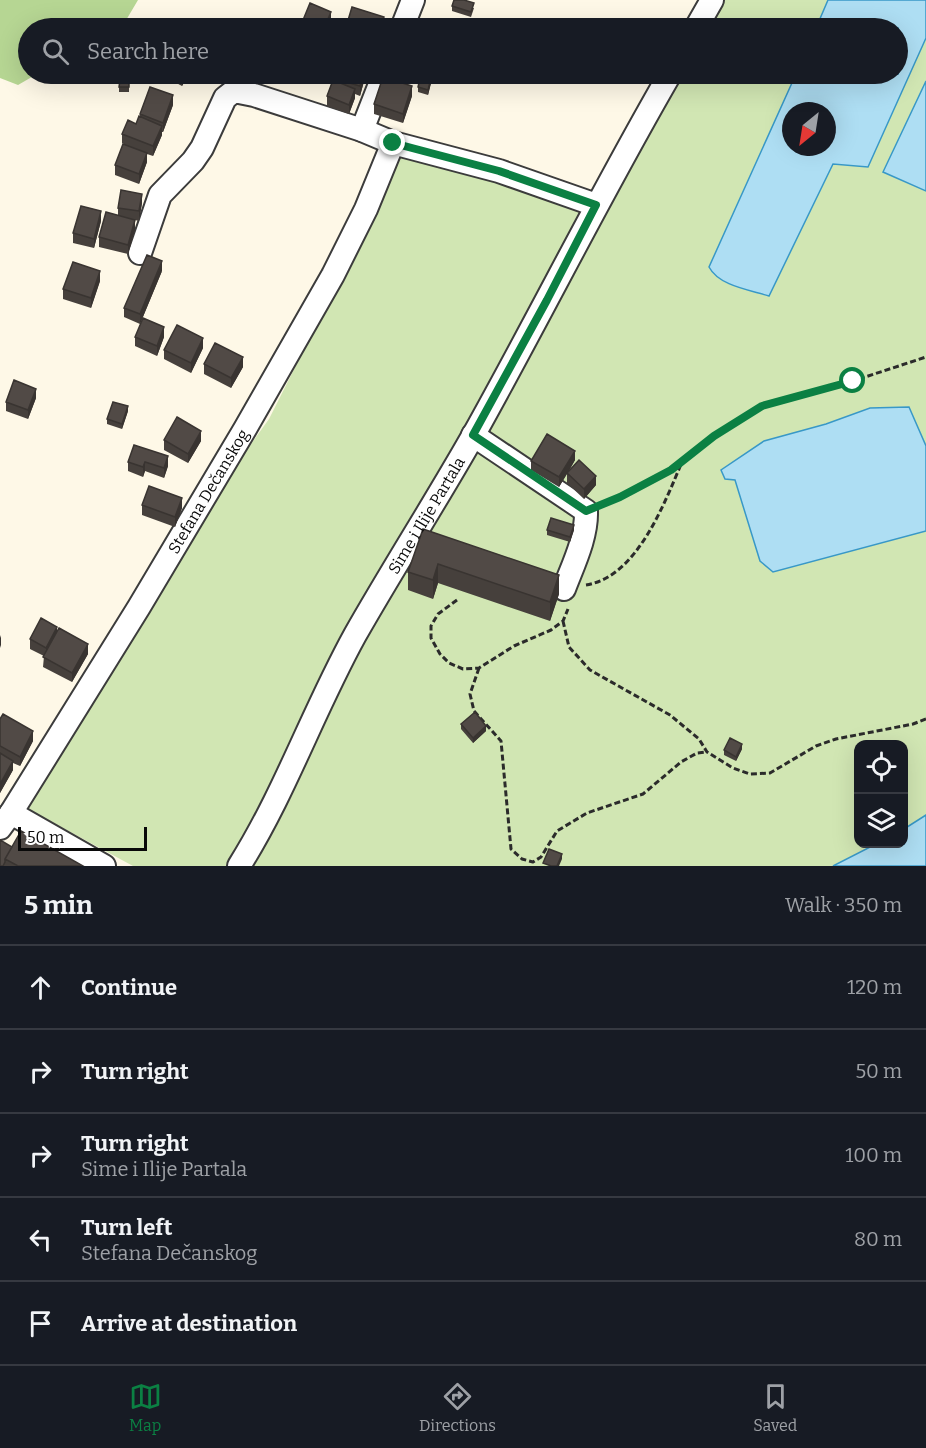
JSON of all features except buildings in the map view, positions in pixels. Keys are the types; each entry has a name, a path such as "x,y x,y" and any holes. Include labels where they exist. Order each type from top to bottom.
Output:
{"street":[{"path":"406,18 413,0"},
{"path":"702,18 712,0"},
{"path":"362,130 380,84"},
{"name":"Sime i Ilije Partala","path":"239,866 278,796 321,701 355,636 473,435 663,84"},
{"path":"140,253 160,195 193,161 229,93 234,91 362,130 393,143 499,171 596,205"},
{"name":"Stefana Dečanskog","path":"6,820 139,606 328,285 366,208 393,143"},
{"path":"473,435 586,511 586,522 575,562 564,589"},
{"path":"6,820 104,866"}],"path":[{"path":"586,511 620,497 671,470 714,436 762,406 853,381 926,357"},
{"path":"457,600 438,614 431,626 431,638 440,654 449,663 463,669 479,668 506,651 551,630 563,621 569,607 564,589 593,584 616,572 643,542 682,462"},
{"path":"563,621 569,647 590,670 670,714 699,739 707,752 733,768 750,774 770,773 816,746 836,739 913,724 926,719"},
{"path":"479,668 470,694 474,711 501,741 511,849 522,859 533,862 541,857 557,831 587,813 643,794 681,762 697,753 707,752"}],"green space":[{"path":"0,0 138,0 127,18 18,18 20,84 18,85 0,78"},
{"path":"712,0 926,0 926,815 908,826 908,740 854,740 854,848 868,848 833,866 133,866 26,808 206,518 238,462 269,419 345,268 400,144 596,204 664,84 908,84 908,18 702,18"}],"water":[{"path":"828,0 926,0 926,38 908,78 908,18 820,18"},
{"path":"926,81 926,191 883,172"},
{"path":"791,84 905,84 868,167 833,164 769,296 727,283 709,267 782,105 782,156 836,156 836,102 783,102"},
{"path":"909,407 926,446 926,531 773,572 760,561 735,480 725,479 721,470 764,441 826,424 870,408"},
{"path":"926,815 926,866 833,866 868,848 908,848 908,826"}],"route":[{"path":"393,143 499,171 559,190 596,205 473,435 586,511 620,497 671,470 714,436 762,406 853,381"}]}
